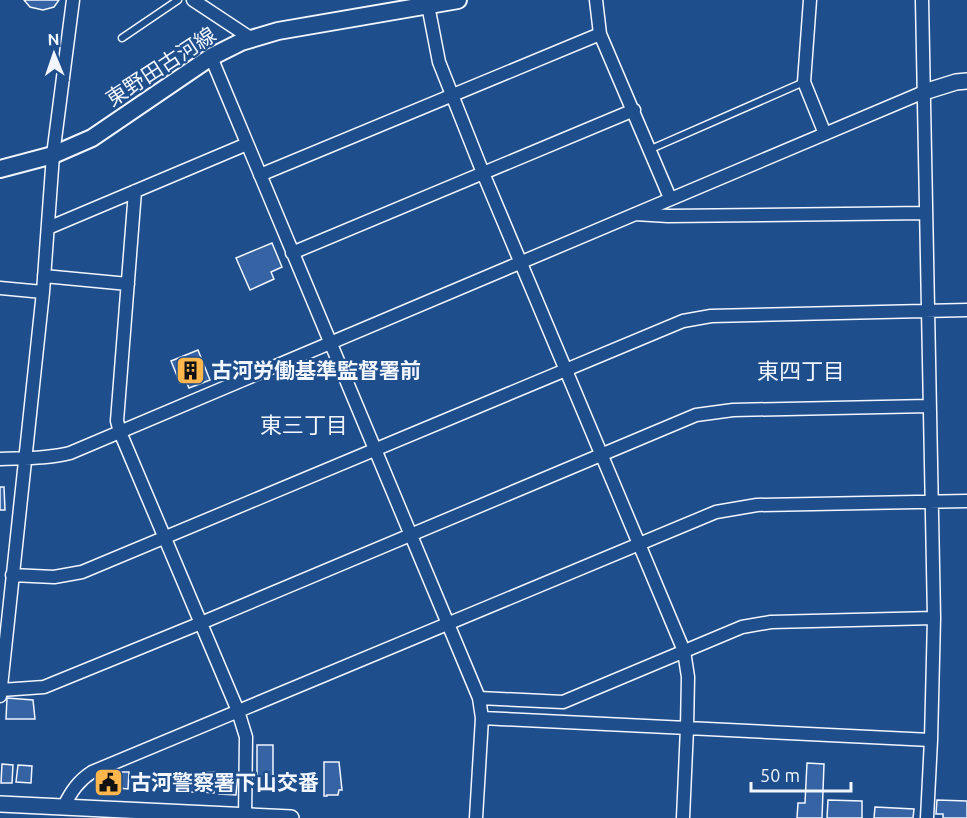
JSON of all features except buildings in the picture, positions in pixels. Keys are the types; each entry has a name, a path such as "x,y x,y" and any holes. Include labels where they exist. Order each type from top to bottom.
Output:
{"main road":[{"name":"東野田古河線","path":"0,169 53,155 92,138 211,57 242,42 278,31 427,2 458,0"}],"street":[{"path":"73,0 53,155 43,292 1,693 44,687 696,416 733,410 929,406"},
{"path":"193,0 252,39"},
{"path":"596,0 600,34 670,198"},
{"path":"810,0 804,82 825,134"},
{"path":"922,0 934,618 927,818"},
{"path":"427,2 439,62 452,95 684,651 688,677 683,818"},
{"path":"260,175 600,34"},
{"path":"211,57 479,698 482,718 476,818"},
{"path":"0,459 58,456 69,453 924,92 967,81"},
{"path":"292,253 634,110"},
{"path":"48,228 247,144"},
{"path":"135,191 117,421 238,711 246,737 245,817"},
{"path":"634,214 668,216 926,213"},
{"path":"44,276 128,284"},
{"path":"0,288 43,292"},
{"path":"12,575 54,577 81,572 683,321 711,316 967,310"},
{"path":"64,806 71,791 81,779 92,772 716,512 768,505 967,501"},
{"path":"479,698 564,702 742,627 771,622 934,618"},
{"path":"482,718 931,740"},
{"path":"0,804 291,818"}],"lane":[{"path":"122,38 178,0"},
{"path":"651,149 804,82"}],"place":[{"name":"古河労働基準監督署前","path":"190,371"},
{"name":"古河警察署下山交番","path":"109,783"}],"district":[{"name":"東四丁目","path":"801,371"},
{"name":"東三丁目","path":"304,425"}]}
